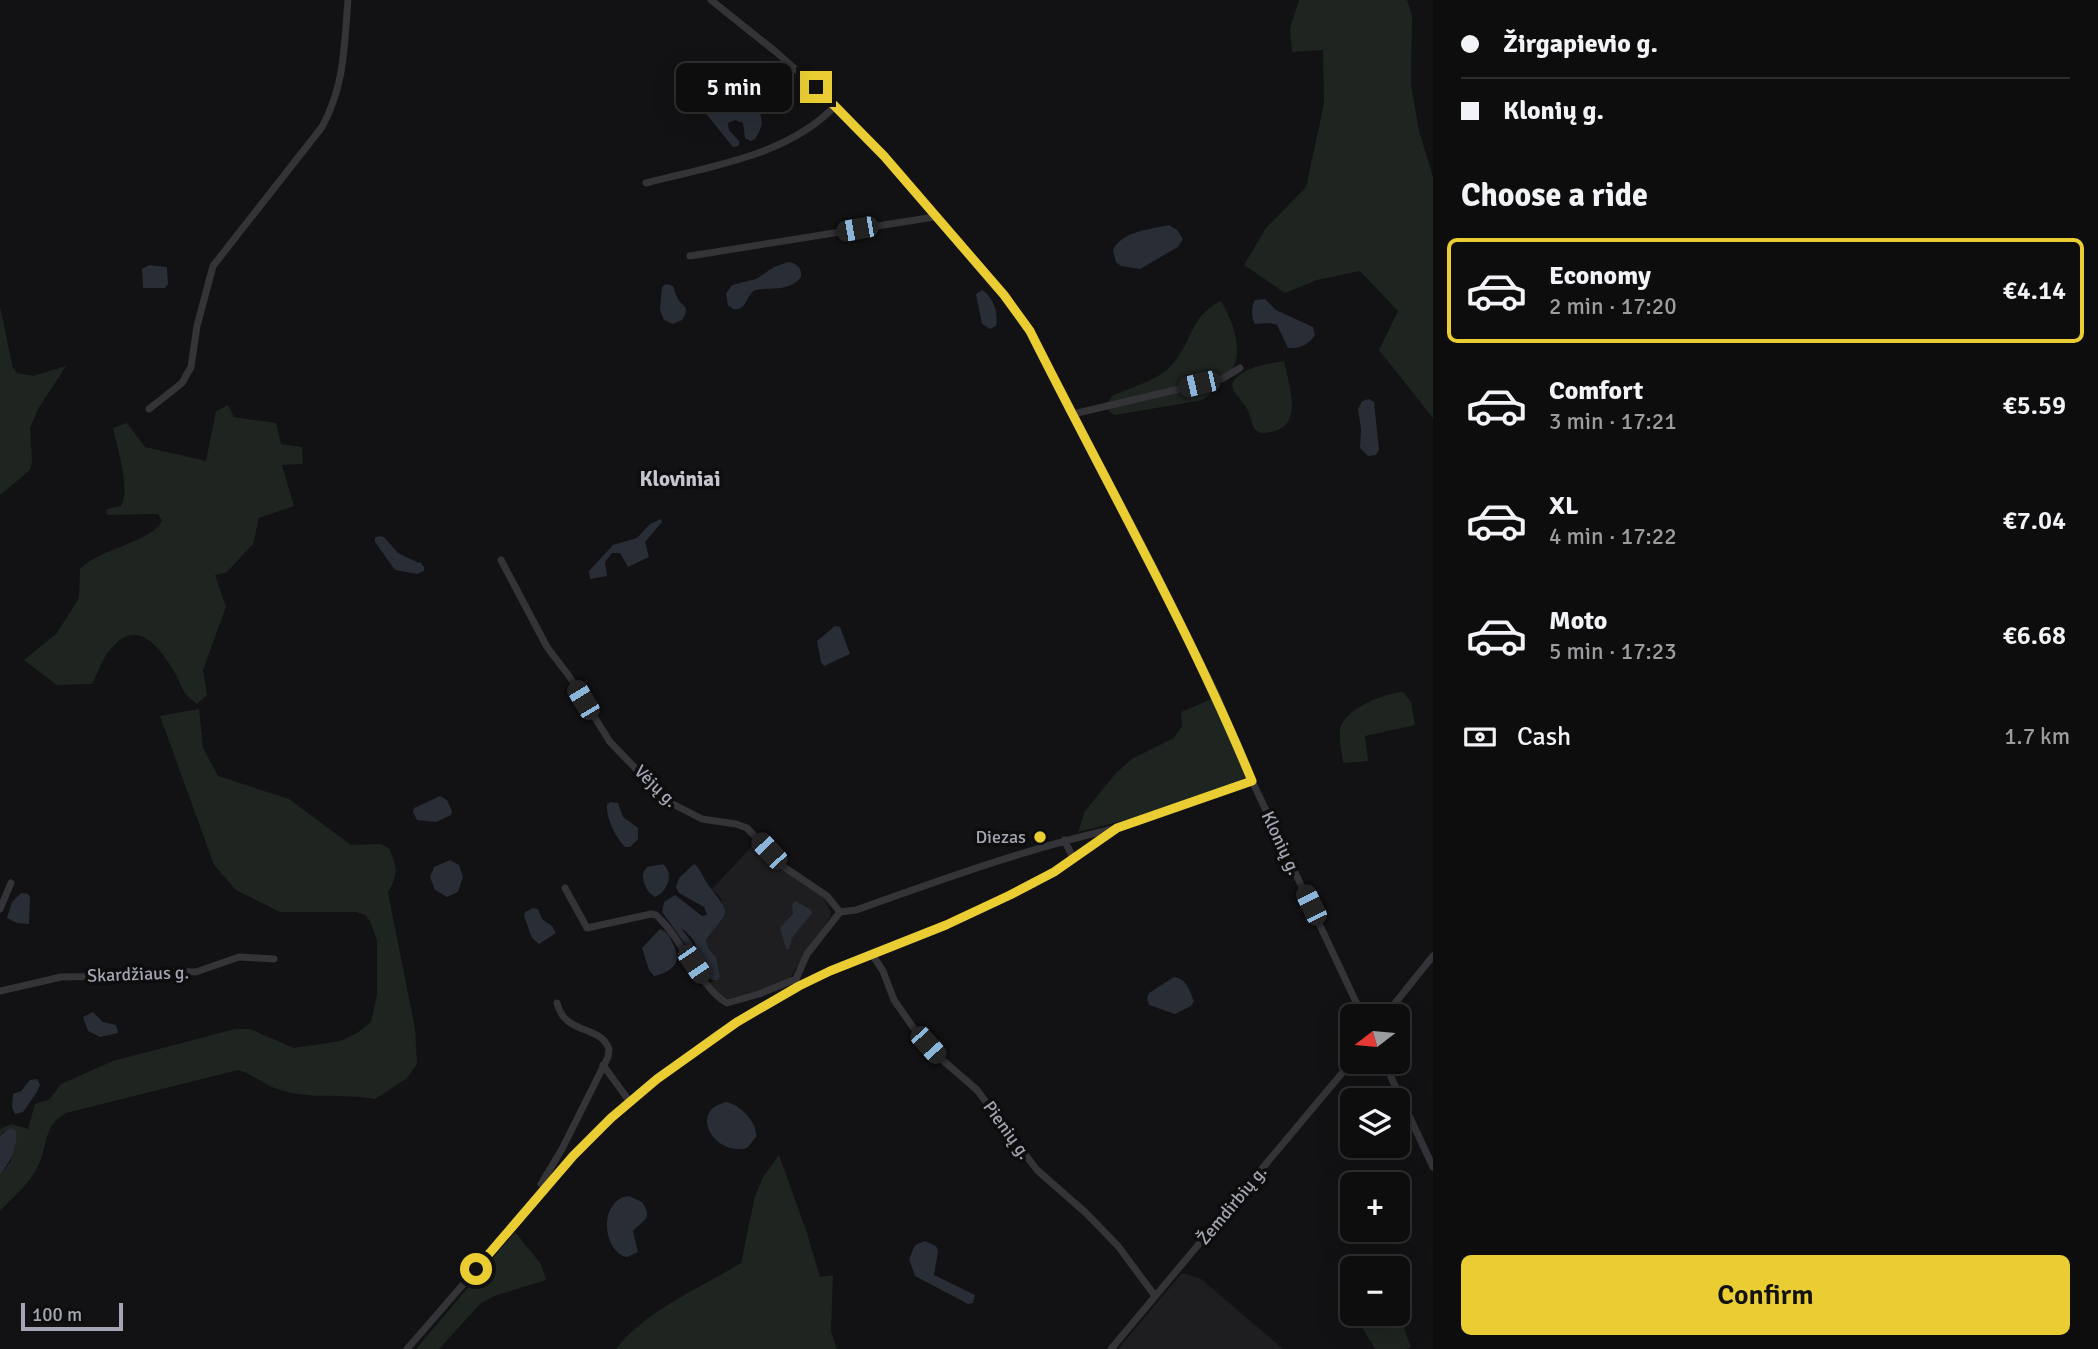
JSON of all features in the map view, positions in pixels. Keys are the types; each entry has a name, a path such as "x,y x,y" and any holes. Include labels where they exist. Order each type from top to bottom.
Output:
{"street":[{"path":"149,409 182,383 191,367 197,326 213,266 322,127 333,106 342,72 348,0"},
{"name":"Klonių g.","path":"711,0 836,105 884,156 1004,295 1030,331 1217,696 1252,781 1357,1004"},
{"path":"646,183 742,158 780,144 820,122 836,105"},
{"path":"690,256 934,217"},
{"path":"1073,414 1222,379 1240,368"},
{"name":"Vėjų g.","path":"502,560 547,647 569,676 598,724 610,741 667,801 702,819 747,828 784,867 827,896 840,912"},
{"path":"407,1349 573,1156 629,1102 716,1035 797,983 807,954 840,912 856,910 954,874 1064,840 1117,828 1252,781"},
{"path":"565,888 587,929 650,914 656,915 680,943 708,985 727,1003 797,983 974,913 1054,872 1117,828"},
{"path":"1064,840 1074,859"},
{"path":"0,909 11,883"},
{"name":"Pienių g.","path":"872,954 883,971 894,1000 917,1033 939,1057 977,1090 1037,1170 1110,1238 1140,1273 1155,1296"},
{"path":"1394,1004 1433,956"},
{"name":"Skardžiaus g.","path":"0,991 61,977 124,976 155,971 196,972 239,957 274,960"},
{"path":"541,1184 562,1149 608,1056 608,1044 568,1022 560,1015 558,1003"},
{"path":"603,1065 629,1102"},
{"name":"Žemdirbių g.","path":"1111,1349 1341,1074"},
{"path":"1390,1074 1433,1167"}],"shaded area":[{"path":"1299,0 1407,0 1412,15 1411,84 1419,131 1433,177 1433,418 1379,350 1398,311 1360,271 1317,280 1285,293 1244,265 1266,228 1306,187 1324,104 1323,50 1292,52 1290,28"},
{"path":"739,79 751,83 762,123 755,139 751,141 745,138 743,123 735,120 728,123 729,130 740,142 733,147 707,115 706,110 730,81"},
{"path":"1169,225 1177,230 1183,239 1178,247 1140,269 1121,266 1116,262 1113,250 1123,239 1138,232"},
{"path":"788,262 800,269 801,277 796,282 786,287 755,290 741,308 733,309 728,305 726,294 732,285 756,279 774,267"},
{"path":"149,265 167,267 168,284 165,288 143,288 142,269"},
{"path":"666,284 673,286 686,309 682,320 673,324 664,320 660,310 662,287"},
{"path":"982,290 989,296 996,311 996,326 990,329 982,324 976,294"},
{"path":"1265,299 1276,310 1313,327 1315,335 1307,344 1288,348 1277,325 1255,324 1252,309 1255,300"},
{"path":"1221,301 1235,332 1236,358 1231,371 1216,379 1209,395 1203,400 1115,415 1109,411 1108,404 1112,396 1151,380 1171,366 1203,314"},
{"path":"0,307 13,368 17,373 33,376 66,366 38,409 30,428 30,470 0,495"},
{"path":"1284,361 1291,397 1290,418 1284,426 1275,431 1260,433 1254,429 1248,410 1233,390 1232,384 1248,370"},
{"path":"1369,399 1374,402 1379,450 1376,455 1368,456 1360,448 1358,409 1362,401"},
{"path":"228,405 234,417 276,423 281,444 302,447 303,464 282,465 294,506 259,518 253,544 226,573 215,575 226,607 203,670 207,695 197,704 192,700 162,654 147,639 138,635 129,635 110,650 92,684 57,685 24,660 57,633 79,598 80,569 99,556 148,535 162,521 158,514 107,515 107,509 121,506 125,489 113,428 127,423 145,447 206,461 216,411"},
{"path":"661,519 662,522 645,542 649,557 628,567 620,553 612,553 605,562 607,576 590,579 589,571 613,545 637,538 650,524"},
{"path":"384,537 398,553 420,562 424,571 417,574 395,570 375,542 375,538"},
{"path":"835,626 840,627 850,654 824,666 817,641"},
{"path":"1403,692 1411,702 1415,725 1365,736 1368,761 1343,763 1340,730 1343,722 1357,709 1376,699"},
{"path":"1214,698 1245,777 1239,782 1134,818 1078,832 1085,811 1116,773 1132,759 1174,738 1182,726 1181,712"},
{"path":"199,709 203,748 218,776 289,799 351,845 380,844 389,848 396,870 388,892 415,1029 417,1064 406,1079 375,1099 289,1092 272,1087 238,1070 66,1113 49,1131 33,1176 0,1211 0,1175 11,1161 4,1131 0,1136 0,1129 11,1124 28,1129 35,1104 50,1099 61,1084 113,1061 235,1029 250,1029 294,1048 340,1041 371,1022 377,995 377,940 365,915 356,912 280,912 236,890 214,865 160,716"},
{"path":"440,796 447,800 451,815 436,822 417,820 414,808"},
{"path":"610,802 618,803 623,817 638,828 638,839 630,847 625,847 612,827 607,810"},
{"path":"756,842 824,898 831,913 789,979 769,988 728,999 721,996 710,983 720,977 716,957 708,948 706,940 722,920 722,900 712,889"},
{"path":"450,860 459,865 463,877 458,892 447,897 435,890 430,877 434,867"},
{"path":"663,864 667,868 669,878 666,887 655,897 646,887 643,873 647,867"},
{"path":"694,864 725,911 706,940 708,948 716,957 720,977 716,981 701,969 693,939 681,928 693,944 692,948 688,948 662,912 664,902 675,895 702,916 707,915 704,907 679,893 676,887 679,878"},
{"path":"21,893 30,897 29,924 17,923 7,918 12,902"},
{"path":"795,901 810,909 812,913 792,938 789,949 786,949 780,928 793,914 792,905"},
{"path":"538,909 542,919 552,926 556,933 539,944 532,938 524,916 525,912"},
{"path":"660,929 670,937 677,960 672,968 654,976 649,970 642,948"},
{"path":"1174,977 1187,986 1194,1001 1191,1006 1175,1014 1149,1005 1149,993"},
{"path":"93,1012 103,1022 116,1025 118,1033 100,1037 88,1031 83,1017"},
{"path":"37,1079 40,1085 37,1092 23,1112 15,1114 12,1107 13,1094 21,1091 30,1080"},
{"path":"726,1102 742,1110 754,1126 756,1137 747,1148 725,1146 710,1132 708,1114 714,1107"},
{"path":"10,1128 16,1131 16,1143 10,1160 0,1175 0,1136"},
{"path":"779,1155 820,1277 833,1275 831,1332 837,1349 616,1349 642,1323 674,1301 741,1263 755,1196 763,1177"},
{"path":"629,1196 642,1202 647,1216 633,1231 638,1252 627,1257 618,1253 612,1245 607,1225 612,1206 619,1199"},
{"path":"515,1232 541,1264 546,1280 494,1296 481,1303 439,1349 416,1349"},
{"path":"925,1241 936,1246 938,1251 934,1275 975,1295 973,1303 968,1304 915,1276 909,1259 915,1245"},
{"path":"1182,1273 1201,1279 1283,1349 1118,1349"},
{"path":"1403,1326 1411,1347 1375,1349 1362,1327"}],"place":[{"name":"Diezas","path":"1040,837"}],"district":[{"name":"Kloviniai","path":"680,479"}],"route":[{"path":"476,1269 573,1156 611,1118 696,1049 760,1007 830,971 946,925 1010,895 1054,872 1117,828 1252,781 1217,696 1153,566 1030,331 1004,295 884,156 816,87"}]}
